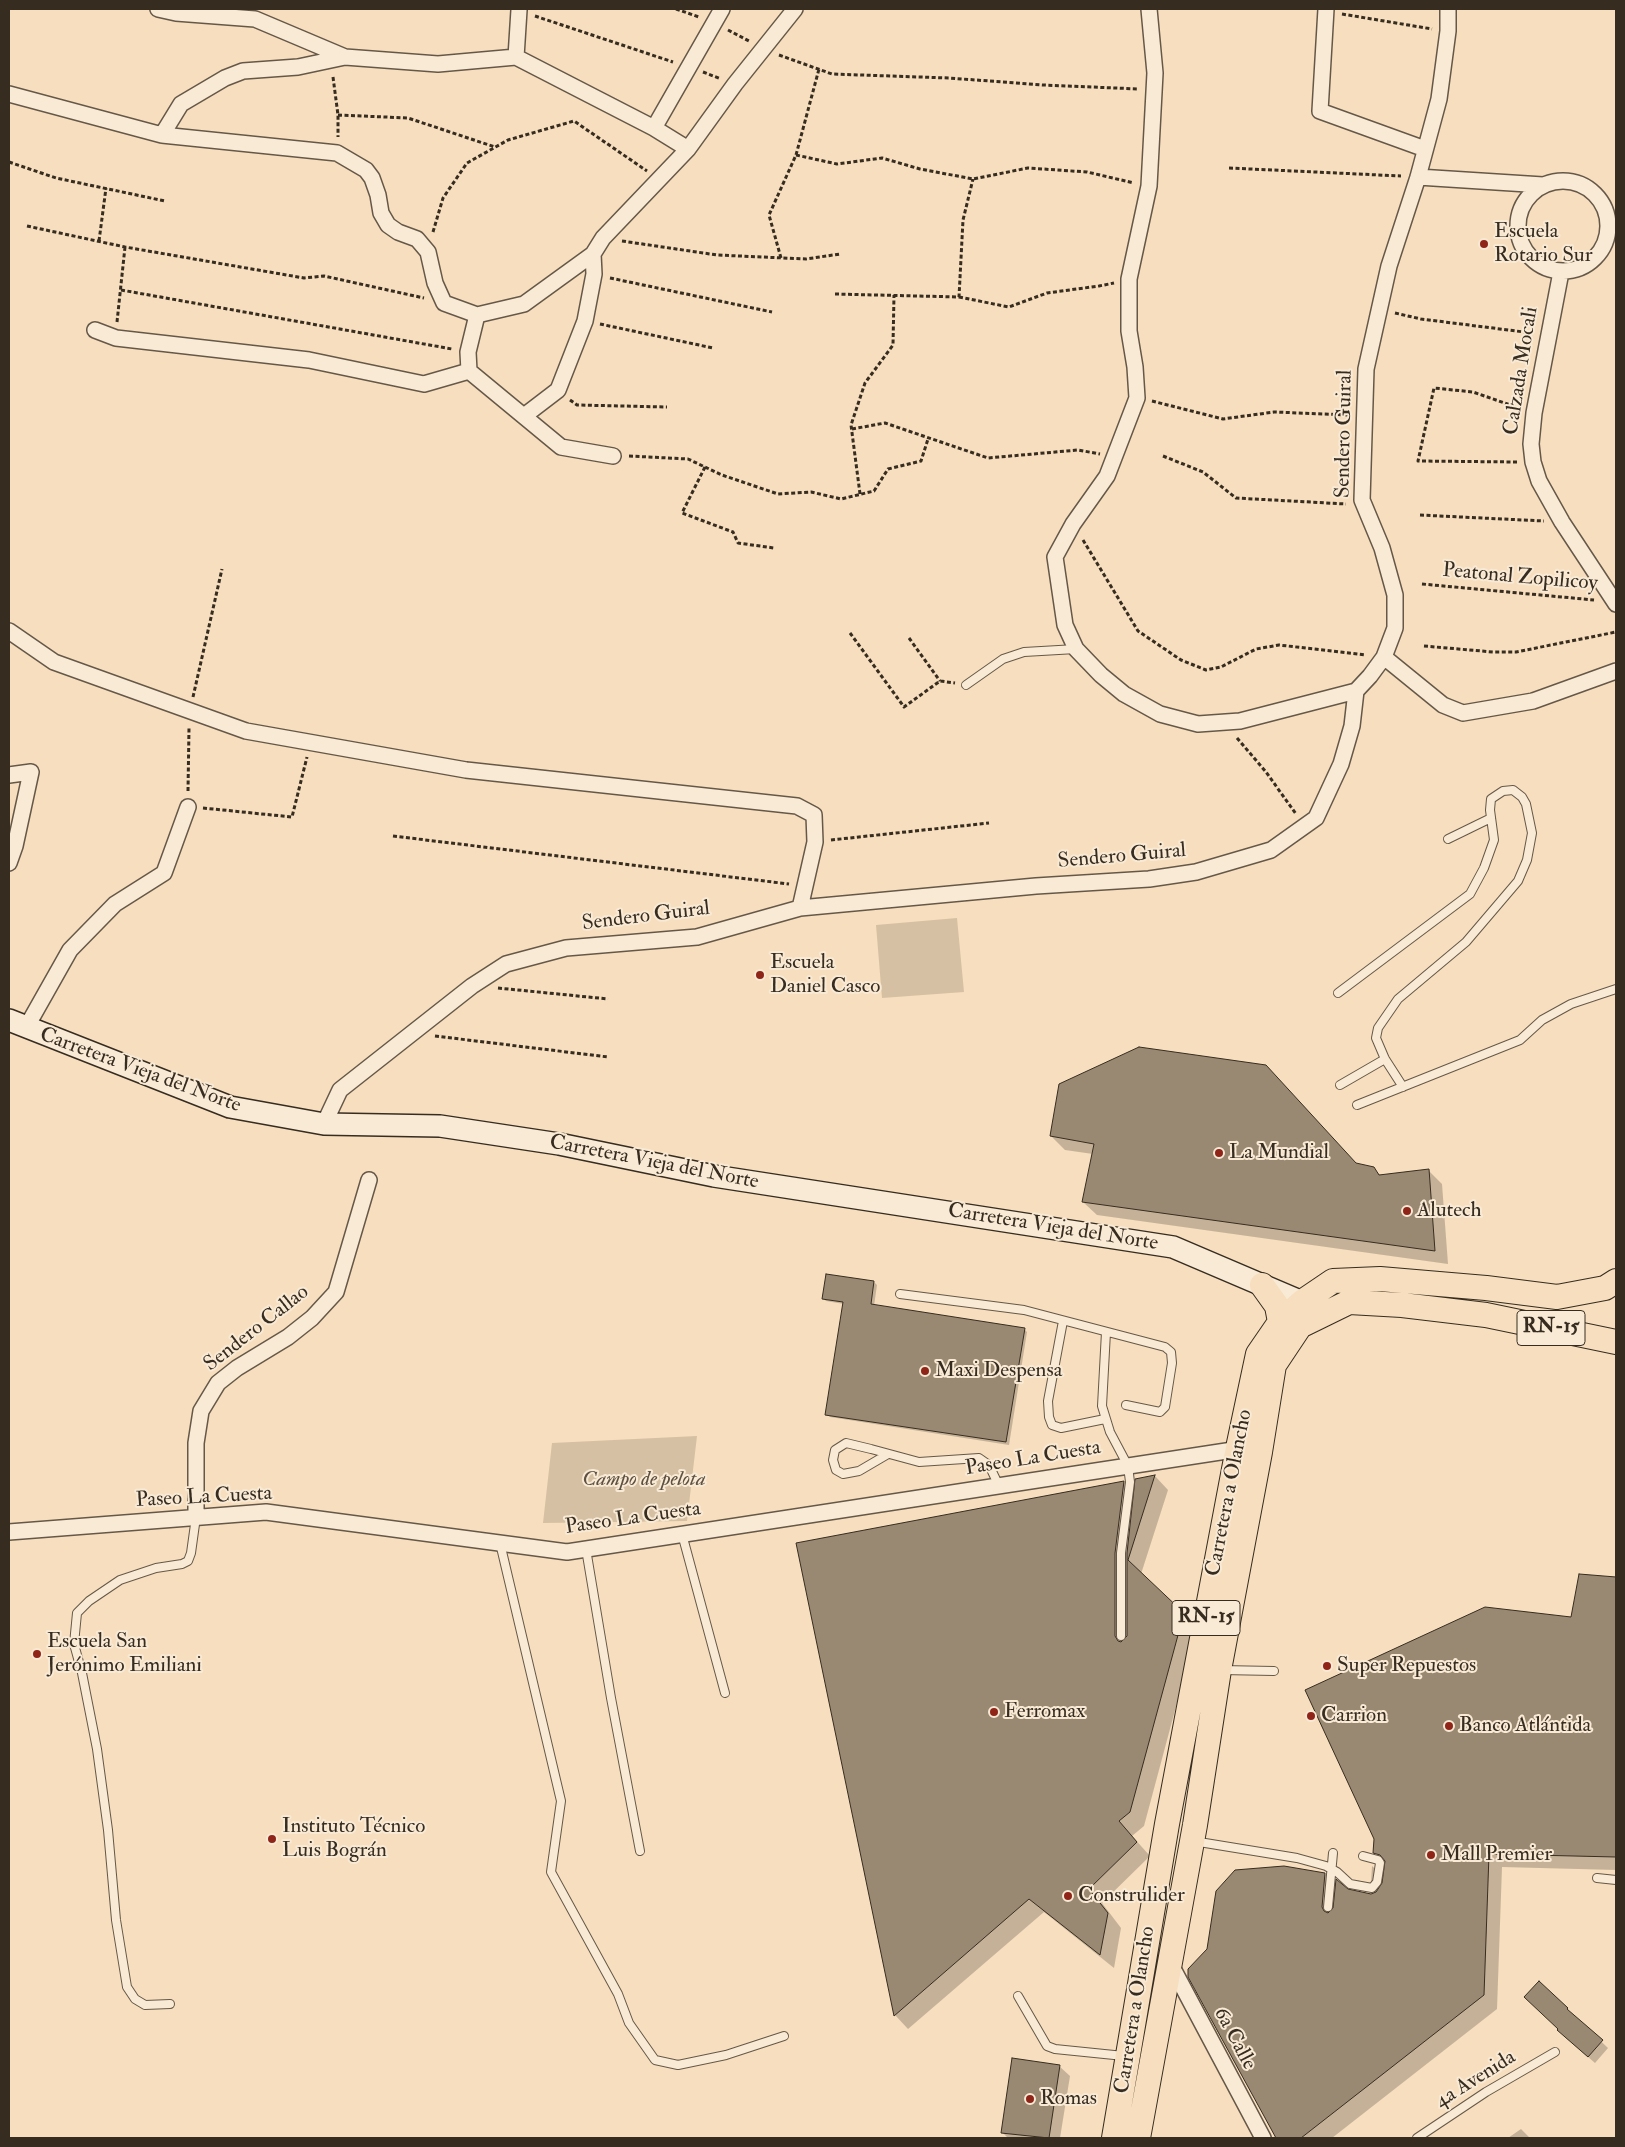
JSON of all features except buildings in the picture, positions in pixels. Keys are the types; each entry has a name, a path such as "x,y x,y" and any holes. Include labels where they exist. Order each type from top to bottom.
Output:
{"main road":[{"name":"Carretera a Olancho","path":"1138,2138 1192,1841 1220,1670 1249,1448 1258,1354 1280,1322 1302,1302 1333,1281 1380,1279 1486,1288 1557,1297 1605,1288 1616,1282"},
{"path":"1262,1285 1277,1306 1280,1322"},
{"name":"Carretera a Olancho","path":"1114,2138 1167,1824 1249,1448 1274,1365 1300,1326 1349,1302 1402,1305 1486,1315 1616,1342"}],"street":[{"path":"158,9 176,14 256,19 338,58"},
{"path":"654,128 722,9"},
{"path":"9,94 162,136 337,153 366,170 372,178 378,195 381,213 388,225 398,232 417,239 428,252 435,283 444,303 477,315 524,304 593,254 603,238 688,149 795,9"},
{"path":"1149,9 1155,73 1149,186 1129,279 1129,331 1135,367 1137,398 1107,476 1073,524 1055,557 1065,625 1076,648 1101,675 1124,694 1160,714 1198,724 1240,721 1356,691"},
{"name":"Sendero Guiral","path":"324,1124 340,1090 472,986 506,964 566,948 697,937 800,908 1036,886 1149,879 1196,872 1271,850 1316,818 1341,764 1352,726 1356,691 1384,657 1395,628 1395,595 1382,548 1362,500 1363,416 1366,369 1389,266 1418,177 1439,99 1448,31 1448,9"},
{"path":"516,57 519,10"},
{"path":"1326,10 1320,111 1425,149"},
{"path":"162,136 182,104 225,78 243,71 298,67 338,58 438,64 516,57 654,128 688,149"},
{"path":"1418,177 1543,186"},
{"path":"1556,181 1570,181 1583,185 1595,193 1603,204 1608,217 1608,231 1605,244 1598,256 1587,265 1561,272 1546,268 1533,261 1524,249 1519,235 1518,221 1522,206 1531,194 1543,186 1556,181"},
{"path":"524,416 558,390 585,321 594,274 593,254"},
{"name":"Calzada Mocali","path":"1561,272 1534,413 1531,444 1532,462 1539,481 1562,522 1616,603"},
{"path":"477,315 468,352 469,371 561,447 613,456"},
{"path":"95,330 116,338 309,360 424,384 469,371"},
{"path":"9,631 54,662 246,731 466,770 797,806 814,815 816,842 804,885 800,908"},
{"path":"1384,657 1443,705 1463,713 1533,701 1616,671"},
{"path":"9,775 32,772 15,846 9,863"},
{"path":"18,1024 70,950 114,904 164,873 188,807"},
{"name":"Carretera Vieja del Norte","path":"18,1024 230,1108 324,1124 440,1126 559,1144 714,1176 1173,1247 1302,1302"},
{"name":"Sendero Callao","path":"196,1517 196,1443 200,1411 218,1383 237,1368 288,1337 312,1318 336,1292 369,1180"},
{"name":"Paseo La Cuesta","path":"9,1532 266,1512 567,1552 1249,1448"},
{"name":"6a Calle","path":"1169,1960 1263,2138"}],"lane":[{"path":"966,685 1003,659 1024,652 1076,648"},
{"path":"1338,993 1470,894 1484,868 1494,840 1491,799 1503,791 1513,790 1522,797 1526,804 1532,833 1527,860 1518,881 1466,942 1398,999 1378,1028 1376,1038 1385,1059 1404,1087"},
{"path":"1448,839 1491,818"},
{"path":"1357,1105 1520,1040 1542,1020 1571,1004 1616,989"},
{"path":"1340,1085 1385,1059"},
{"path":"900,1294 1024,1310 1165,1347 1171,1352 1165,1407 1160,1412 1126,1405"},
{"path":"1063,1321 1048,1401 1049,1417 1052,1425 1061,1428 1105,1419"},
{"path":"1106,1332 1102,1406 1105,1419 1128,1466 1130,1482 1121,1553 1121,1636"},
{"path":"888,1454 859,1471 843,1474 836,1470 835,1450 846,1443 919,1462 979,1458 989,1465 998,1486"},
{"path":"170,2004 145,2005 135,1999 127,1987 116,1920 108,1830 96,1749 82,1673 74,1644 77,1613 89,1601 120,1580 156,1568 182,1564 188,1561 192,1553 196,1517"},
{"path":"682,1534 724,1693"},
{"path":"500,1543 561,1801 551,1872 618,1994 629,2023 655,2060 678,2065 726,2056 784,2036"},
{"path":"586,1549 611,1698 640,1851"},
{"path":"1220,1670 1274,1671"},
{"path":"1192,1841 1297,1858 1332,1869 1350,1884 1372,1888 1377,1882 1380,1863 1378,1860 1363,1856"},
{"path":"1328,1907 1333,1853"},
{"path":"1597,1878 1616,1880"},
{"path":"1018,1996 1047,2046 1055,2049 1128,2056"},
{"name":"4a Avenida","path":"1417,2138 1486,2092 1555,2052"}],"path":[{"path":"519,10 736,84"},
{"path":"1326,10 1448,31"},
{"path":"764,49 832,74 949,78 1043,85 1155,90"},
{"path":"337,153 338,58"},
{"path":"781,258 769,215 796,155 819,69"},
{"path":"338,115 408,118 496,147"},
{"path":"428,252 443,198 467,163 508,140 574,122 660,180"},
{"path":"796,155 836,164 882,158 920,169 972,179 1028,168 1087,172 1149,186"},
{"path":"9,162 56,178 165,201"},
{"path":"1229,168 1418,177"},
{"path":"958,297 963,220 972,179"},
{"path":"99,241 106,188"},
{"path":"27,226 125,247 304,278 324,276 444,303"},
{"path":"603,238 717,255 806,258 840,254"},
{"path":"116,338 125,247"},
{"path":"594,274 772,312"},
{"path":"835,294 958,297 1009,307 1047,293 1099,286 1129,279"},
{"path":"120,290 468,352"},
{"path":"860,494 851,424 865,383 893,345 894,296"},
{"path":"1380,309 1421,319 1548,335"},
{"path":"585,321 713,348"},
{"path":"1532,462 1418,461 1434,388 1473,392 1534,413"},
{"path":"558,390 577,405 668,407"},
{"path":"1137,398 1224,419 1274,412 1363,416"},
{"path":"852,429 885,423 988,458 1078,450 1115,457"},
{"path":"613,456 688,459 778,494 811,492 841,498 874,491 888,469 921,461 928,438"},
{"path":"1163,456 1203,472 1236,498 1364,505"},
{"path":"705,467 682,513 733,532 738,543 774,548"},
{"path":"1420,515 1562,522"},
{"path":"1073,524 1138,631 1181,660 1206,670 1221,667 1256,649 1280,645 1384,657"},
{"path":"222,568 190,711 188,807 292,818 310,742"},
{"name":"Peatonal Zopilicoy","path":"1422,584 1616,603"},
{"path":"1424,646 1516,652 1616,632"},
{"path":"850,633 904,707 940,680"},
{"path":"909,638 940,680 966,685"},
{"path":"1223,722 1266,772 1305,826"},
{"path":"816,842 989,823"},
{"path":"393,836 804,885"},
{"path":"472,986 608,999"},
{"path":"412,1033 608,1057"}],"green space":[{"path":"957,918 964,992 882,998 876,925"},
{"name":"Campo de pelota","path":"697,1436 687,1521 543,1523 552,1443"}],"place":[{"name":"Escuela Rotario Sur","path":"1484,244"},
{"name":"Escuela Daniel Casco","path":"760,975"},
{"name":"La Mundial","path":"1219,1153"},
{"name":"Alutech","path":"1407,1211"},
{"name":"Maxi Despensa","path":"925,1371"},
{"name":"Escuela San Jerónimo Emiliani","path":"37,1654"},
{"name":"Super Repuestos","path":"1327,1666"},
{"name":"Ferromax","path":"994,1712"},
{"name":"Carrion","path":"1311,1716"},
{"name":"Banco Atlántida","path":"1449,1726"},
{"name":"Instituto Técnico Luis Bográn","path":"272,1839"},
{"name":"Mall Premier","path":"1431,1855"},
{"name":"Construlider","path":"1068,1896"},
{"name":"Romas","path":"1030,2099"}]}
